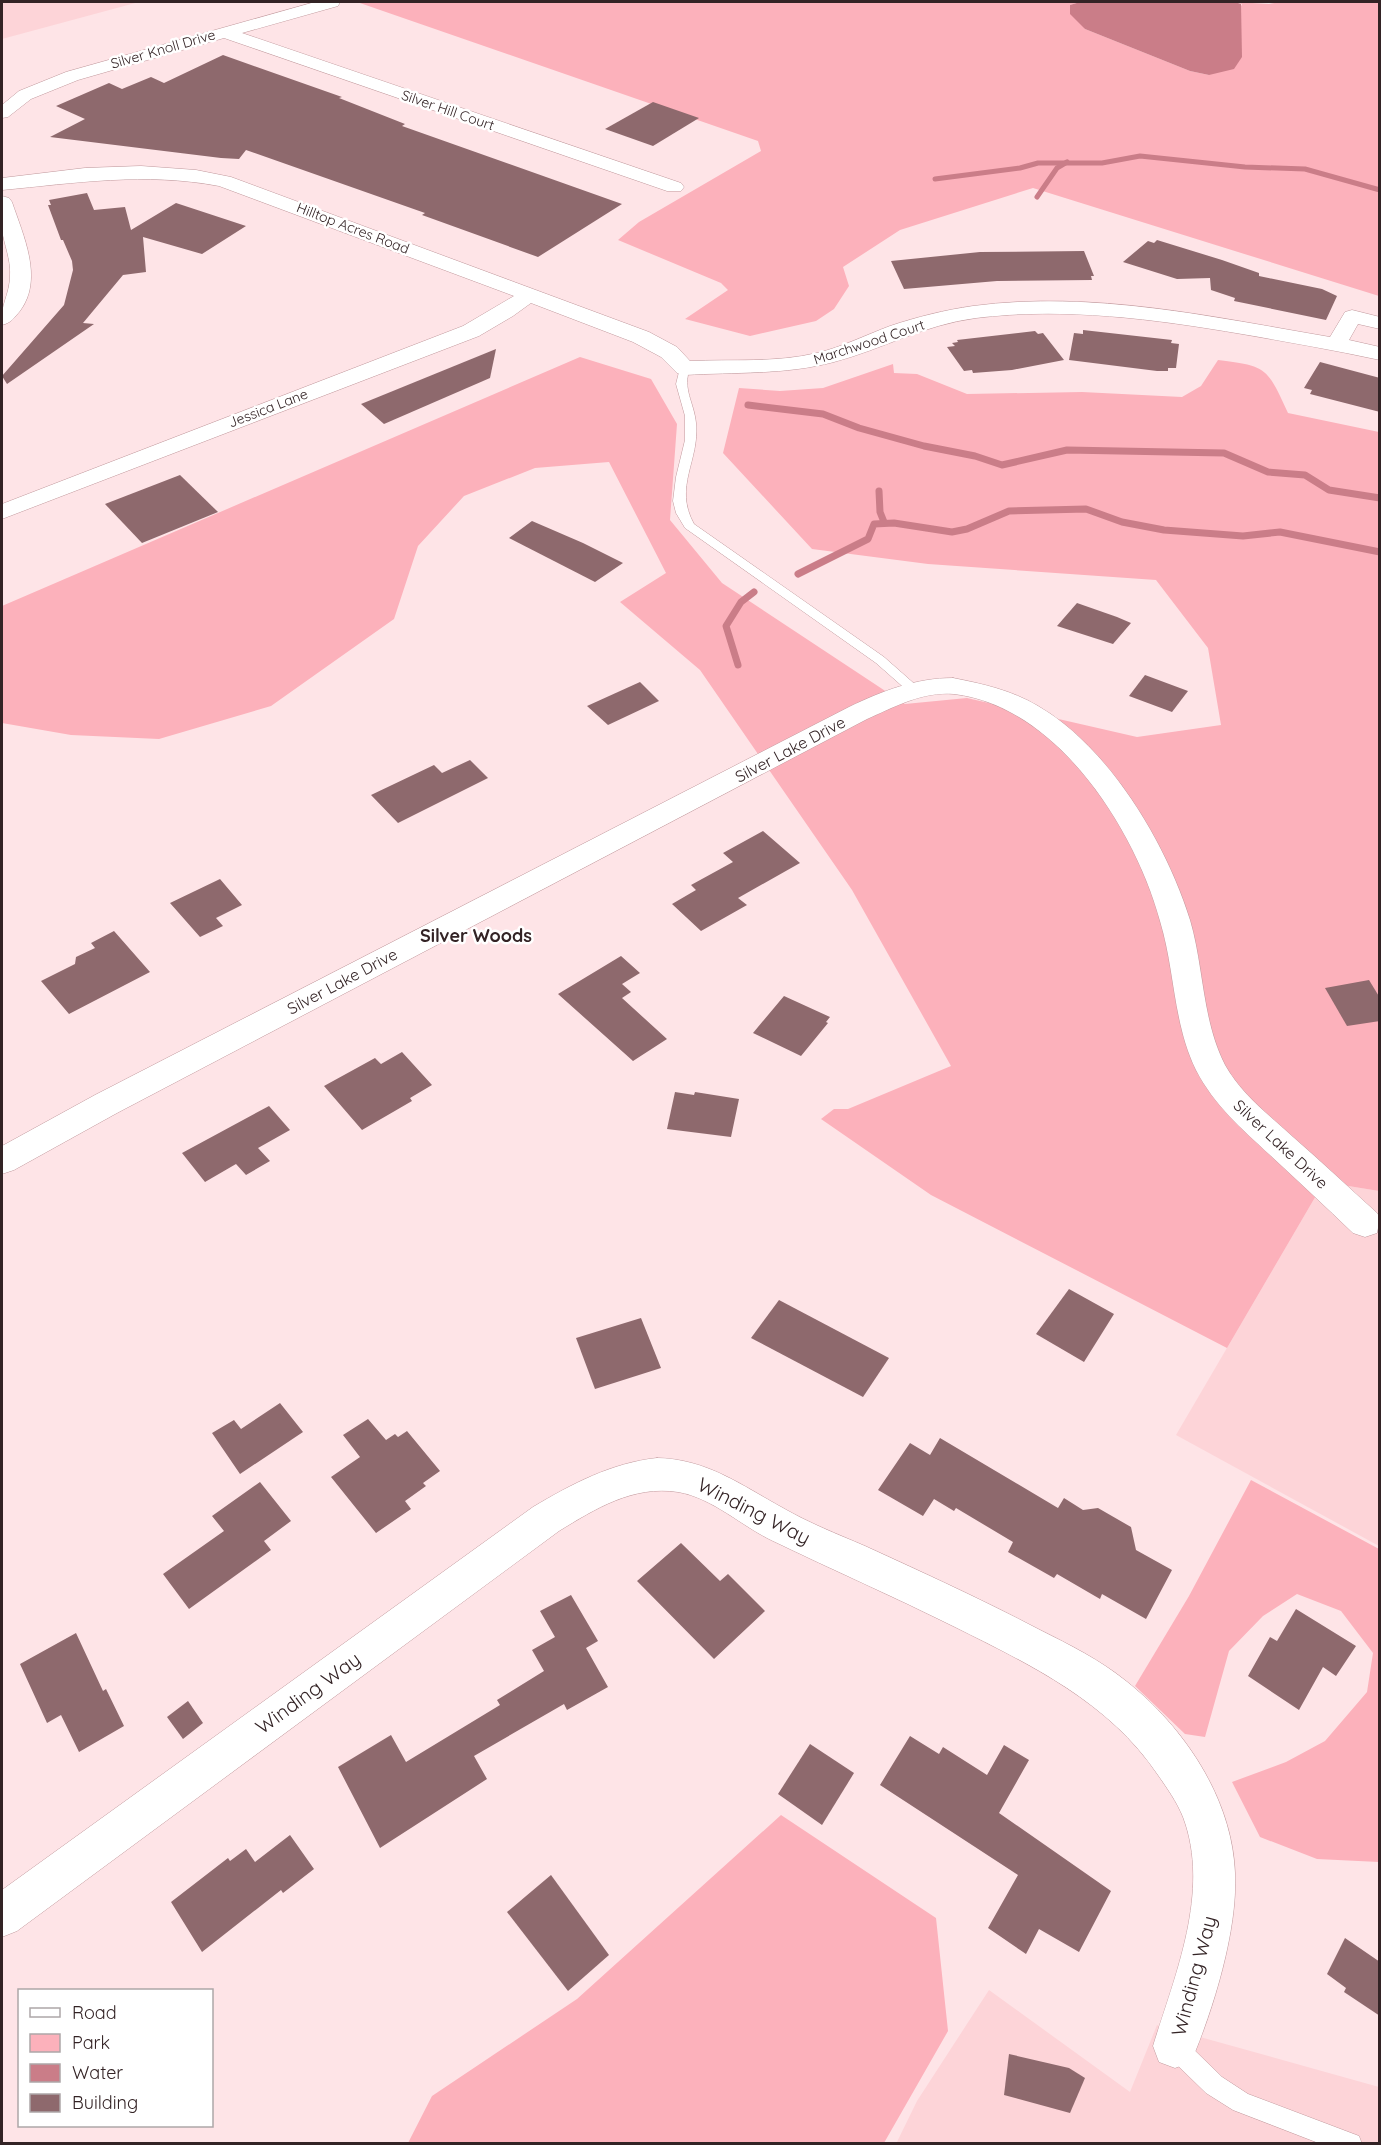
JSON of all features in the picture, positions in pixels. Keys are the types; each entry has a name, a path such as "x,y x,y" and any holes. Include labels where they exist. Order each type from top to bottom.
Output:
{"street":[{"name":"Silver Knoll Drive","path":"2,113 25,95 46,85 115,62 332,2"},
{"name":"Silver Hill Court","path":"223,32 674,187"},
{"name":"Hilltop Acres Road","path":"2,184 67,175 129,171 169,172 207,177 247,188 657,344 685,368"},
{"path":"2,202 17,249 21,286 12,308 2,319"},
{"name":"Jessica Lane","path":"2,512 471,331 506,312 529,295"},
{"name":"Marchwood Court","path":"685,368 770,366 815,361 834,356 900,330 937,320 983,311 1036,306 1135,310 1336,344 1380,354"},
{"path":"1336,344 1352,316 1380,323"},
{"name":"Silver Lake Drive","path":"2,1161 106,1104 858,713 914,690 953,686 985,691 1002,697 1044,722 1096,771 1128,816 1151,859 1168,899 1179,939 1193,1017 1201,1047 1212,1070 1241,1109 1365,1223"},
{"name":"Winding Way","path":"2,1916 546,1519 584,1497 619,1481 647,1475 674,1475 701,1481 727,1493 775,1524 949,1603 1056,1659 1093,1681 1124,1704 1152,1734 1190,1787 1212,1844 1212,1907 1208,1937 1175,2046"}],"lane":[{"path":"685,368 680,384 688,404 691,439 678,493 680,513 689,526 880,660 914,690"},
{"path":"1175,2046 1214,2085 1241,2102 1351,2144"}],"shaded area":[{"path":"2,2 139,2 2,39"},
{"path":"1324,1182 1379,1191 1379,1546 1176,1435"},
{"path":"989,1990 1130,2092 1157,2025 1379,2087 1379,2143 896,2144 917,2101"}],"green space":[{"path":"357,2 1080,2 1070,5 1085,29 1190,71 1209,75 1242,4 1235,2 1269,4 1379,2 1379,296 1033,188 900,230 843,267 849,286 834,309 816,321 750,336 685,319 728,290 721,283 618,240 639,222 761,151 758,141"},
{"path":"580,357 651,379 677,424 670,520 722,583 905,704 967,698 1137,737 1221,725 1208,648 1156,580 928,564 812,549 723,453 739,388 780,391 823,388 893,364 894,373 917,374 967,394 1082,392 1182,397 1201,386 1218,360 1247,364 1264,372 1270,378 1288,413 1379,432 1379,1191 1324,1182 1227,1348 931,1195 821,1119 834,1109 848,1109 951,1066 852,890 700,670 620,602 666,573 609,462 535,468 464,496 418,546 394,619 271,706 159,739 71,735 2,723 2,606"},
{"path":"1251,1480 1379,1549 1379,1862 1317,1859 1260,1837 1232,1782 1286,1762 1325,1741 1367,1692 1373,1653 1341,1611 1297,1594 1263,1616 1229,1651 1205,1737 1185,1734 1135,1686 1189,1596"},
{"path":"781,1815 936,1918 948,2031 884,2143 408,2143 432,2096 577,1999"}],"water":[{"path":"1080,2 1235,2 1241,4 1242,57 1234,69 1209,75 1190,71 1085,29 1070,14 1070,5"}],"building":[{"path":"223,55 342,97 339,98 405,124 402,126 622,204 538,257 422,215 425,213 246,150 239,159 221,158 50,137 85,119 56,106 109,83 122,89 151,77 164,83"},
{"path":"653,102 699,118 653,146 605,129"},
{"path":"87,193 94,210 125,207 131,230 176,203 246,226 202,254 143,237 146,272 123,275 83,323 94,324 7,384 2,376 64,305 73,270 72,261 61,240 48,205 51,205 49,200"},
{"path":"1157,240 1259,273 1259,276 1322,289 1337,296 1326,320 1234,301 1235,298 1211,290 1210,278 1177,279 1123,262 1148,241 1154,243"},
{"path":"1084,251 1094,276 1091,276 1092,280 997,281 904,289 891,261 980,252"},
{"path":"1083,330 1172,340 1171,343 1179,344 1176,368 1157,371 1069,360 1074,333 1083,334"},
{"path":"1035,331 1038,334 1043,333 1064,360 1012,370 973,373 972,370 964,371 947,347 955,346 952,343 958,342 957,340"},
{"path":"496,349 490,378 384,424 361,404"},
{"path":"1320,362 1380,378 1380,412 1310,394 1312,390 1304,388"},
{"path":"180,475 218,512 142,543 105,504"},
{"path":"532,521 623,563 595,582 509,538"},
{"path":"1077,603 1131,623 1113,644 1057,626"},
{"path":"1145,675 1188,691 1172,712 1129,696"},
{"path":"640,682 659,701 608,725 587,706"},
{"path":"470,760 488,778 398,823 371,795 434,765 442,773"},
{"path":"763,831 800,863 738,898 747,905 701,931 672,904 696,890 691,885 733,862 723,853"},
{"path":"220,879 242,905 216,918 223,926 200,937 170,903"},
{"path":"114,931 150,972 69,1014 41,981 75,964 76,957 95,948 91,943"},
{"path":"621,956 640,973 622,984 631,992 622,998 667,1039 633,1061 558,994"},
{"path":"1369,980 1380,998 1380,1021 1347,1026 1325,988"},
{"path":"784,996 830,1017 826,1022 828,1023 801,1056 753,1033"},
{"path":"402,1052 432,1085 410,1098 412,1101 362,1130 324,1086 375,1058 381,1064"},
{"path":"675,1092 694,1095 695,1092 739,1099 731,1137 667,1129"},
{"path":"269,1106 290,1130 258,1148 270,1161 246,1175 236,1164 205,1182 182,1153"},
{"path":"1069,1289 1114,1314 1084,1362 1036,1334"},
{"path":"779,1300 889,1358 863,1397 751,1338"},
{"path":"641,1318 661,1368 595,1389 576,1338"},
{"path":"280,1403 303,1432 240,1474 212,1433 234,1420 241,1429"},
{"path":"368,1419 386,1440 395,1434 398,1437 407,1431 440,1471 423,1483 426,1486 405,1501 411,1509 376,1533 331,1477 360,1457 343,1435"},
{"path":"940,1438 1058,1508 1064,1498 1083,1510 1098,1508 1131,1527 1136,1550 1172,1570 1146,1619 1102,1594 1100,1599 1057,1574 1054,1578 1008,1552 1013,1542 956,1508 954,1511 934,1499 923,1516 878,1490 910,1443 930,1455"},
{"path":"260,1482 291,1521 264,1541 271,1550 189,1609 163,1574 224,1531 212,1516"},
{"path":"681,1543 720,1581 728,1574 765,1611 714,1659 637,1581"},
{"path":"571,1595 598,1641 586,1648 608,1687 567,1710 564,1704 474,1756 487,1779 380,1848 338,1767 391,1735 406,1762 500,1705 497,1700 544,1671 532,1650 555,1637 540,1611"},
{"path":"1296,1609 1356,1646 1336,1676 1323,1667 1299,1710 1248,1676 1270,1637 1277,1641"},
{"path":"76,1633 103,1691 106,1689 124,1726 79,1752 61,1715 47,1723 20,1664"},
{"path":"188,1701 203,1723 183,1739 167,1717"},
{"path":"910,1736 939,1754 943,1747 987,1775 1004,1745 1029,1760 999,1813 1111,1891 1079,1952 1039,1929 1026,1954 988,1928 1018,1875 880,1785"},
{"path":"810,1744 854,1773 822,1825 778,1794"},
{"path":"290,1835 314,1869 283,1893 281,1890 202,1952 171,1902 228,1858 230,1861 246,1849 255,1862"},
{"path":"551,1875 609,1955 568,1991 507,1912"},
{"path":"1345,1938 1380,1962 1380,2016 1344,1992 1346,1988 1327,1974"},
{"path":"1009,2054 1069,2068 1085,2078 1070,2113 1004,2095"}],"waterway":[{"path":"1065,163 1102,163 1140,156 1245,167 1305,169 1380,190"},
{"path":"935,179 1020,168 1038,163 1065,163"},
{"path":"1037,197 1057,168 1065,163"},
{"path":"748,405 823,414 859,428 924,446 975,456 1002,465 1067,450 1224,453 1268,472 1305,475 1329,490 1380,498"},
{"path":"879,491 880,512 884,522"},
{"path":"798,574 868,539 874,524 894,523 952,532 967,529 1009,511 1086,509 1122,522 1164,530 1243,536 1280,532 1380,552"},
{"path":"738,665 726,626 741,602 754,592"}],"district":[{"name":"Silver Woods","path":"476,936"}]}
